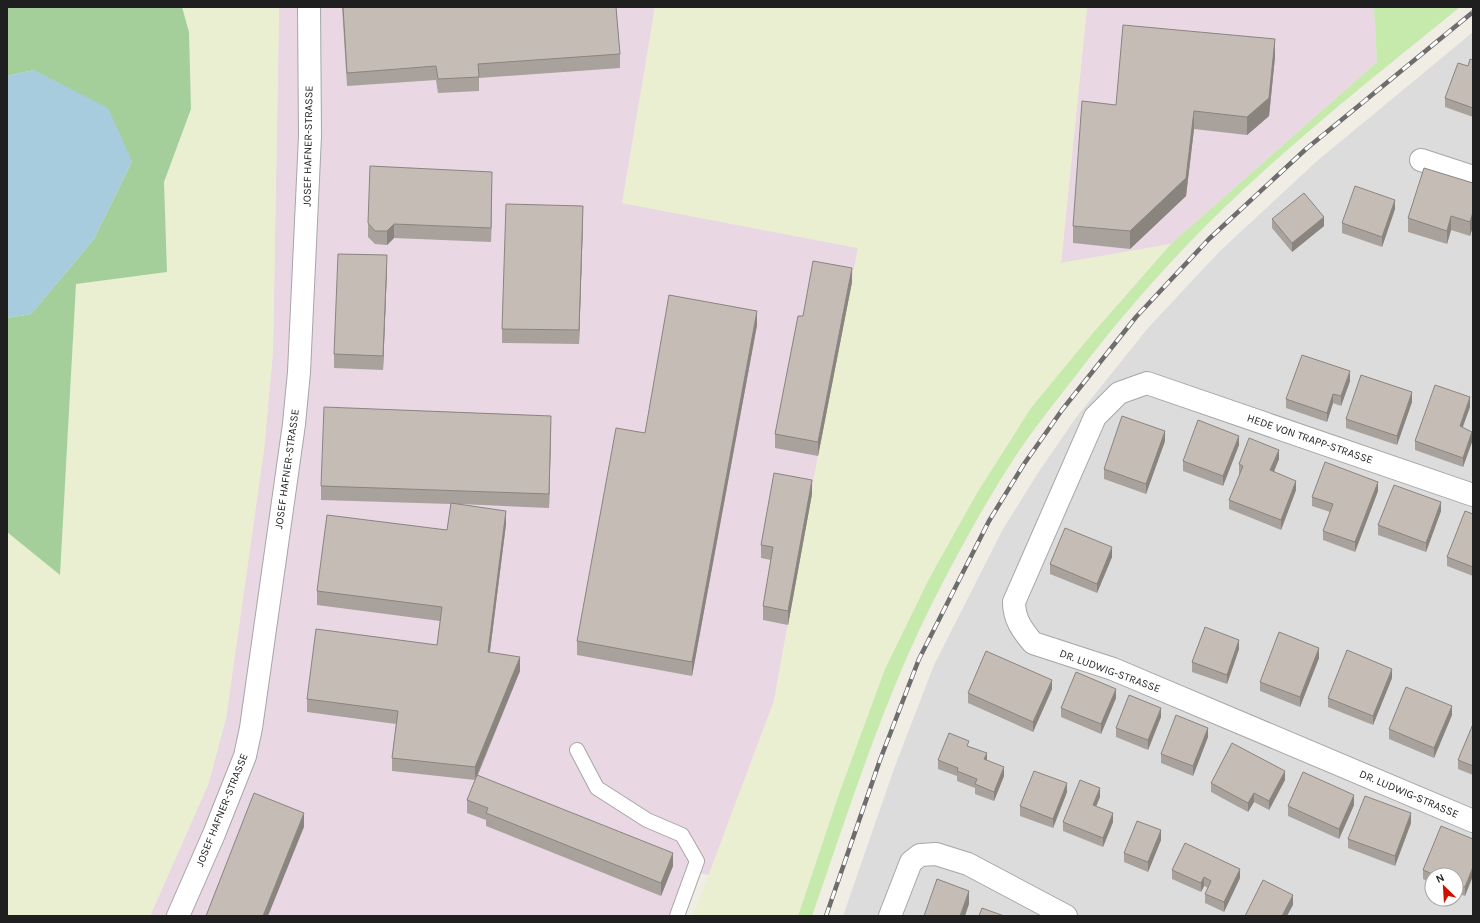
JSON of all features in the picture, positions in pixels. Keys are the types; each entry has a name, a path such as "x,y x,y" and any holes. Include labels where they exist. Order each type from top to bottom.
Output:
{"street":[{"name":"JOSEF HAFNER-STRASSE","path":"178,916 214,834 245,756 251,728 294,424 299,372 310,136 309,7"},
{"path":"1421,160 1473,177"},
{"name":"HEDE VON TRAPP-STRASSE","path":"1147,383 1473,495"},
{"name":"DR. LUDWIG-STRASSE","path":"1147,383 1119,393 1095,418 1014,602 1014,611 1017,620 1025,633 1033,643 1113,669 1473,821"},
{"path":"890,916 911,862 920,855 936,854 968,864 1066,916"}],"lane":[{"path":"577,750 597,788 647,820 682,835 697,861 677,916"}],"shaded area":[{"path":"279,7 655,7 623,203 858,248 818,456 774,701 709,875 687,871 669,916 150,916 208,785 226,718 264,449 273,351"},
{"path":"1087,7 1374,7 1377,62 1171,244 1061,263"},
{"path":"1473,32 1473,916 843,916 895,766 934,665 1003,529 1038,473 1075,419 1148,328 1220,251 1317,161"}],"green space":[{"path":"7,7 182,7 189,32 191,109 164,182 167,272 76,284 60,575 7,532 7,318 31,314 94,239 132,161 34,70 7,76"},
{"path":"182,7 279,7 273,351 264,449 226,718 208,785 150,916 7,916 7,532 60,574 76,284 167,272 164,182 191,109 189,32"},
{"path":"655,7 1087,7 1061,263 1171,244 1092,334 977,493 930,577 885,669 839,794 798,916 693,916 774,701 818,456 858,248 622,203"},
{"path":"1374,7 1460,7 1311,130 1225,207 1166,267 1129,309 1045,415 1015,457 976,520 921,626 870,748 812,916 798,916 839,794 885,669 930,577 977,493 1031,408 1092,334 1171,244 1377,62"}],"water":[{"path":"34,70 108,108 132,161 94,239 31,314 7,318 7,76"}],"building":[{"path":"343,7 616,7 620,54 478,64 479,77 438,79 436,66 347,73"},
{"path":"1123,25 1275,39 1269,98 1247,117 1194,111 1186,178 1130,231 1073,226 1082,101 1116,105"},
{"path":"1470,59 1473,60 1473,108 1445,98 1458,63 1468,66"},
{"path":"370,166 492,172 491,228 394,224 387,231 375,231 368,223"},
{"path":"1424,168 1473,183 1473,212 1470,222 1451,216 1447,231 1408,218"},
{"path":"1355,186 1395,200 1382,237 1342,223"},
{"path":"1304,193 1324,217 1292,243 1272,219"},
{"path":"506,204 583,206 579,330 502,329"},
{"path":"338,254 387,255 383,356 334,354"},
{"path":"813,261 852,268 818,442 775,434 798,316 803,316"},
{"path":"669,295 757,311 692,662 577,641 616,428 645,433"},
{"path":"1302,355 1350,371 1341,396 1333,394 1327,413 1286,399"},
{"path":"1361,375 1412,392 1397,436 1346,419"},
{"path":"1435,385 1470,397 1460,426 1472,432 1463,458 1415,441"},
{"path":"324,407 551,416 549,494 321,486"},
{"path":"1122,416 1165,431 1146,484 1104,469"},
{"path":"1198,420 1239,436 1223,476 1183,461"},
{"path":"1249,438 1279,450 1270,470 1296,481 1281,520 1229,500 1243,466 1239,464"},
{"path":"1325,462 1378,482 1355,542 1323,531 1333,504 1312,497"},
{"path":"774,473 812,480 788,611 763,606 773,547 761,545"},
{"path":"1394,485 1441,502 1426,543 1378,525"},
{"path":"451,503 506,511 488,652 520,657 475,767 392,758 398,711 307,699 316,629 437,645 442,607 317,591 327,515 447,530"},
{"path":"1465,511 1473,514 1473,567 1447,557"},
{"path":"1065,528 1112,547 1097,584 1050,564"},
{"path":"1205,627 1239,640 1227,675 1192,662"},
{"path":"1279,632 1319,648 1300,697 1260,682"},
{"path":"1347,650 1392,669 1373,716 1328,698"},
{"path":"986,651 1052,680 1033,722 968,693"},
{"path":"1076,672 1116,689 1101,724 1061,708"},
{"path":"1406,687 1452,706 1434,748 1389,729"},
{"path":"1129,695 1161,708 1148,740 1116,728"},
{"path":"1176,715 1208,728 1193,766 1161,754"},
{"path":"1473,724 1473,766 1458,760"},
{"path":"949,733 969,741 967,746 987,753 984,759 1004,767 994,792 975,784 977,779 957,771 958,768 938,760"},
{"path":"1232,743 1285,771 1269,801 1254,793 1248,803 1211,783"},
{"path":"1034,771 1067,783 1053,819 1020,806"},
{"path":"1303,772 1354,795 1339,829 1288,806"},
{"path":"477,775 673,853 661,883 486,813 488,808 467,800"},
{"path":"1080,780 1100,788 1093,805 1113,813 1103,838 1063,822"},
{"path":"254,793 304,813 263,916 206,916"},
{"path":"1365,796 1411,813 1395,856 1348,839"},
{"path":"1137,821 1161,830 1148,862 1124,853"},
{"path":"1441,826 1473,839 1473,867 1465,887 1464,867 1424,867"},
{"path":"1185,843 1240,869 1224,902 1205,894 1211,881 1204,877 1201,883 1172,870"},
{"path":"937,879 969,891 960,916 924,916"},
{"path":"1263,880 1293,895 1282,916 1245,916"},
{"path":"982,908 1004,916 979,916"}],"railway":[{"path":"826,916 880,760 919,659 989,521 1024,464 1062,410 1136,317 1209,239 1306,149 1473,12"}]}
